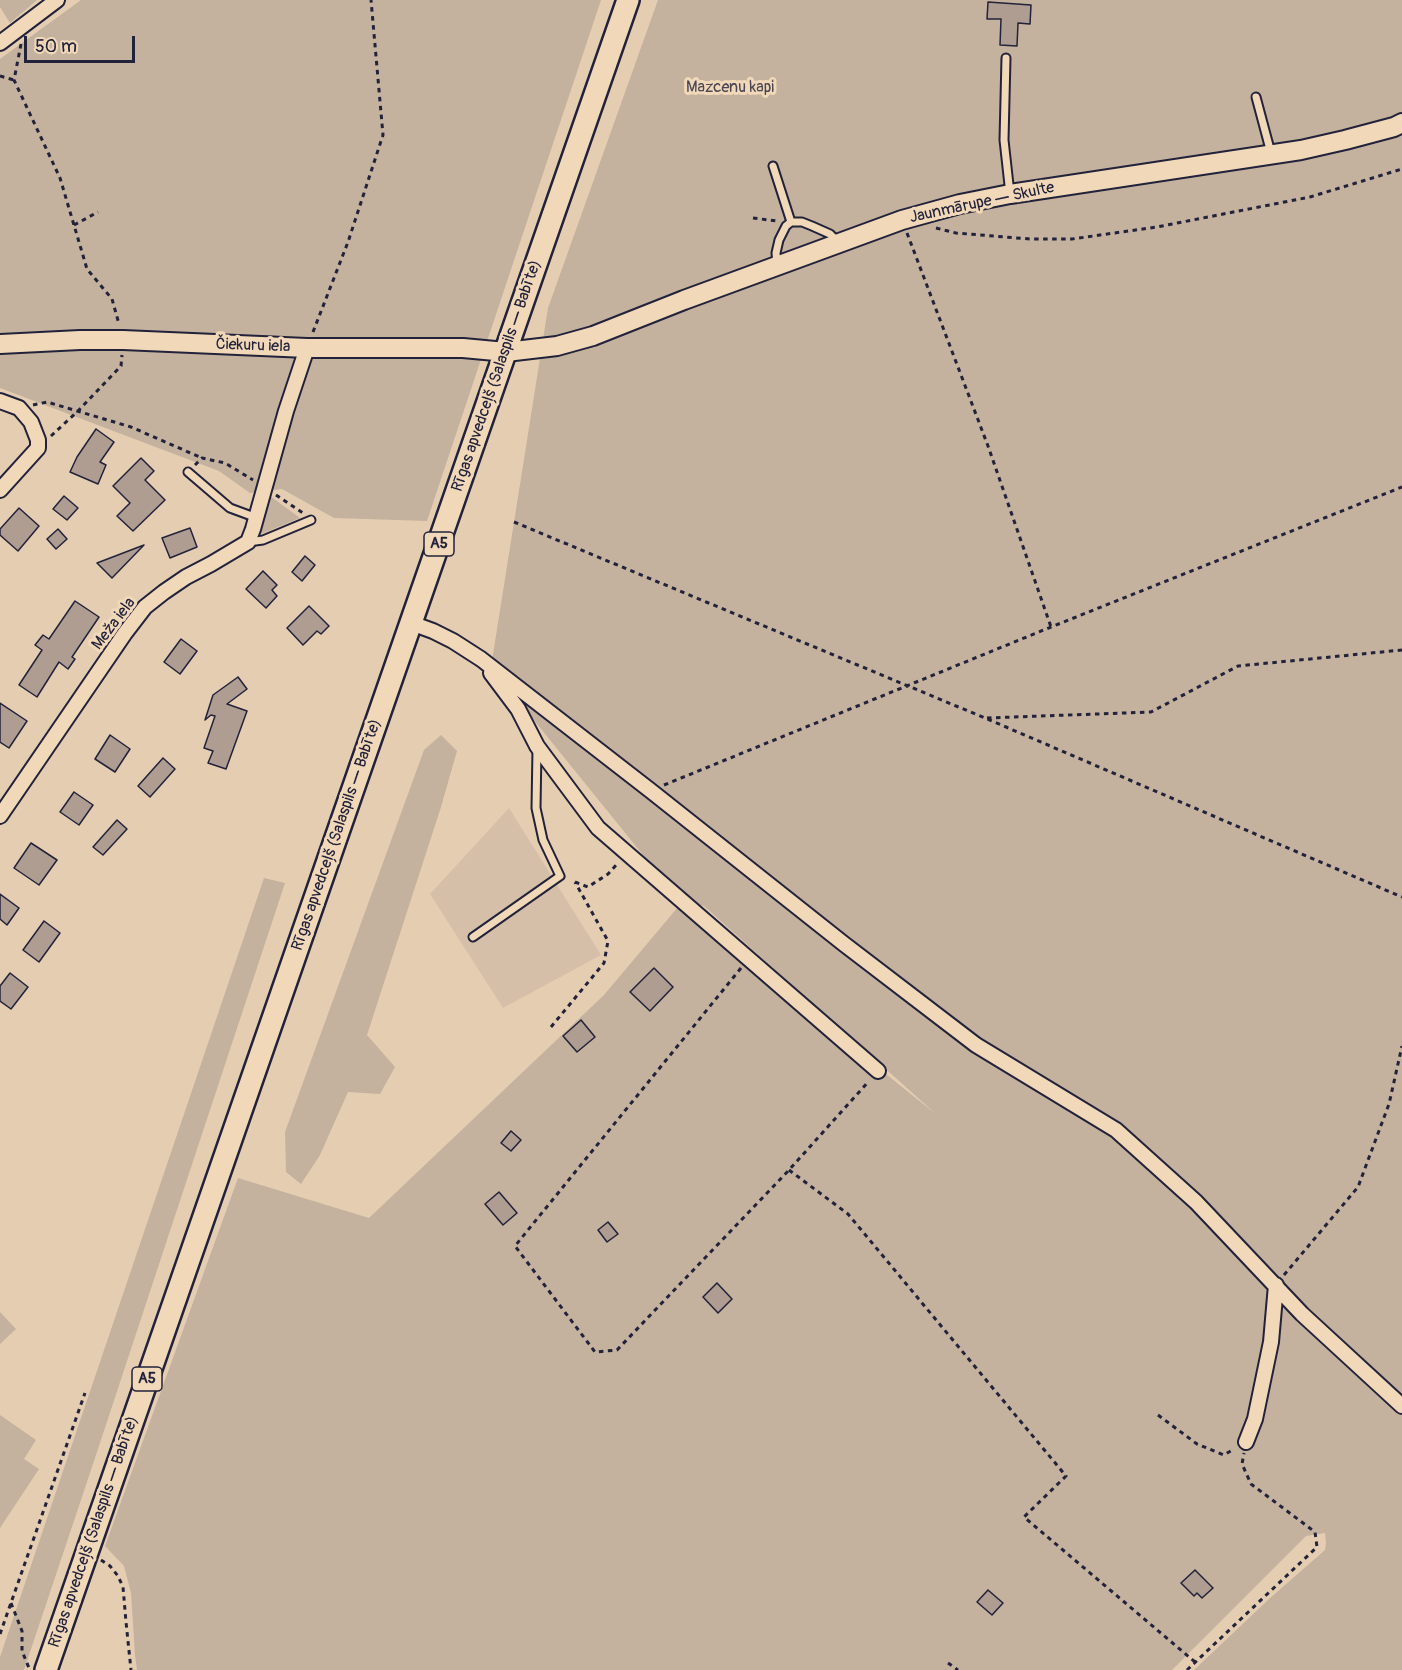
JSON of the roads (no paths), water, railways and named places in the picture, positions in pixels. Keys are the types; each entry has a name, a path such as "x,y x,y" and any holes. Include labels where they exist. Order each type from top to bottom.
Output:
{"highway":[{"name":"Rīgas apvedceļš (Salaspils — Babīte)","path":"46,1670 628,0"}],"main road":[{"name":"Jaunmārupe — Skulte","path":"506,352 557,346 593,336 902,220 960,204 1010,194 1271,155 1345,140 1402,123"},
{"name":"Čiekuru iela","path":"0,344 123,340 307,348 463,348 506,352"}],"street":[{"path":"0,43 57,0"},
{"path":"248,542 307,348"},
{"path":"0,401 19,408 31,422 38,440 38,448 0,490"},
{"name":"Meža iela","path":"0,816 145,607 186,577 248,542"},
{"path":"411,623 453,641 481,659 976,1045 1116,1130 1196,1202 1302,1314 1402,1406"},
{"path":"481,659 518,709 537,746 598,828 878,1071"},
{"path":"1246,1442 1255,1419 1271,1342 1276,1286"}],"lane":[{"path":"1006,58 1004,140 1010,194"},
{"path":"1256,97 1271,155"},
{"path":"773,166 791,222"},
{"path":"777,266 776,253 779,240 786,226 791,222 801,222 812,226 830,234 839,243"},
{"path":"188,472 230,508 257,518"},
{"name":"Meža iela","path":"248,542 263,540 311,520"},
{"path":"472,937 560,876 543,840 536,808 537,746"}],"park label":[{"name":"Mazcenu kapi","path":"730,88"}]}
